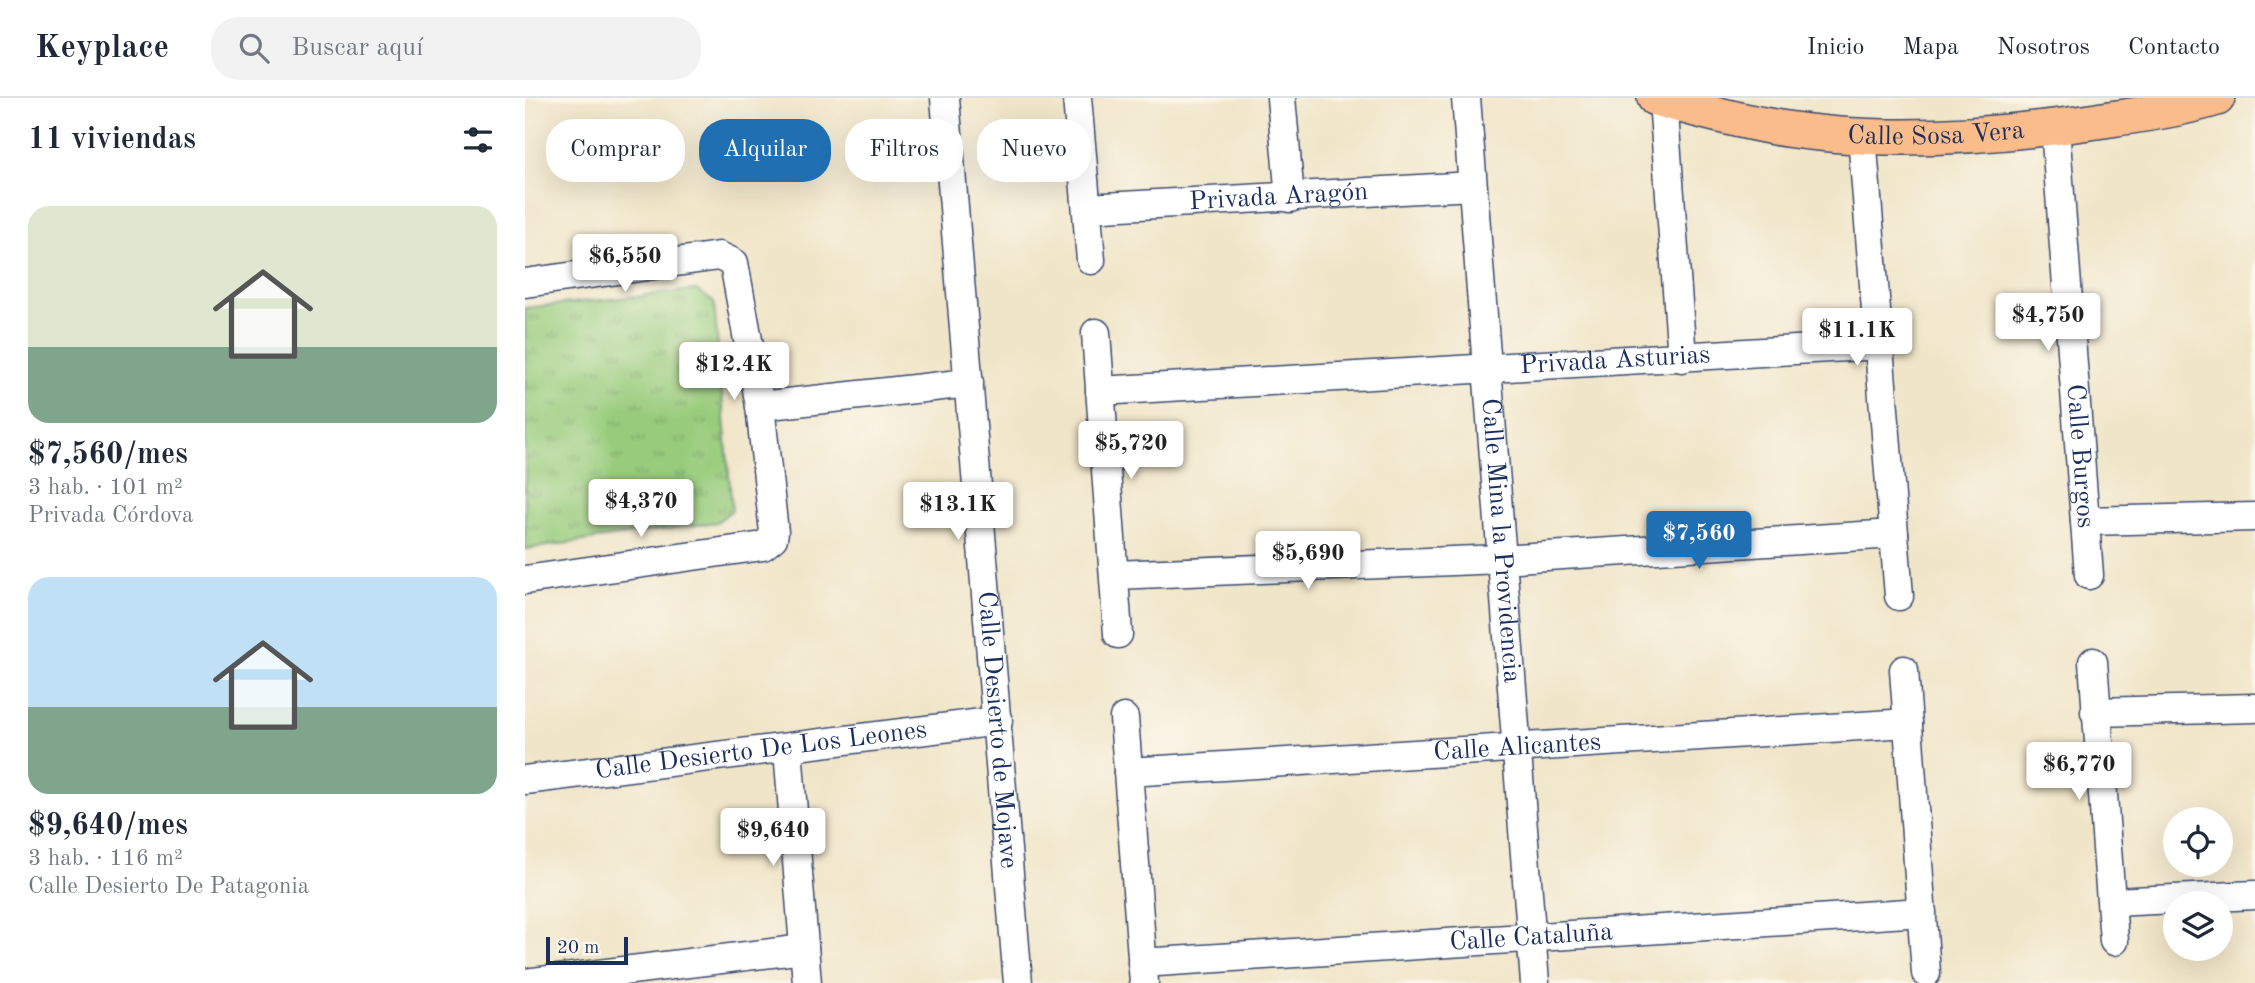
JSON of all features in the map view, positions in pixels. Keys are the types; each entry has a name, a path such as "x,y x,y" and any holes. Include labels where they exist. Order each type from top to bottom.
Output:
{"main road":[{"name":"Calle Sosa Vera","path":"1659,99 1775,127 1862,136 1964,135 2055,128 2141,115 2217,98"}],"street":[{"name":"Calle Desierto de Mojave","path":"945,98 1018,983"},
{"path":"1077,98 1091,260"},
{"path":"1281,98 1290,198"},
{"name":"Calle Mina la Providencia","path":"1467,98 1535,983"},
{"path":"1659,99 1682,358"},
{"name":"Calle Burgos","path":"2055,128 2089,575"},
{"path":"1862,136 1899,596"},
{"name":"Privada Aragón","path":"1087,208 1472,186"},
{"path":"525,283 719,256 727,258 737,270 760,406 774,532 769,543 763,546 525,580"},
{"path":"1096,333 1118,634"},
{"name":"Privada Asturias","path":"1100,391 1880,345"},
{"path":"760,406 969,383"},
{"path":"2085,521 2255,517"},
{"path":"1114,575 1501,559 1894,534"},
{"path":"2093,662 2114,942"},
{"path":"1904,670 1926,973"},
{"path":"2095,712 2255,708"},
{"path":"1124,718 1143,973"},
{"name":"Calle Desierto De Los Leones","path":"525,780 788,750 998,721"},
{"name":"Calle Alicantes","path":"1128,772 1908,723"},
{"path":"788,750 807,983"},
{"path":"2113,902 2255,895"},
{"name":"Calle Cataluña","path":"1143,973 1531,937 1922,912"},
{"path":"525,983 606,978 804,949"}],"green space":[{"path":"696,290 714,302 732,510 717,522 525,549 525,308"}]}
